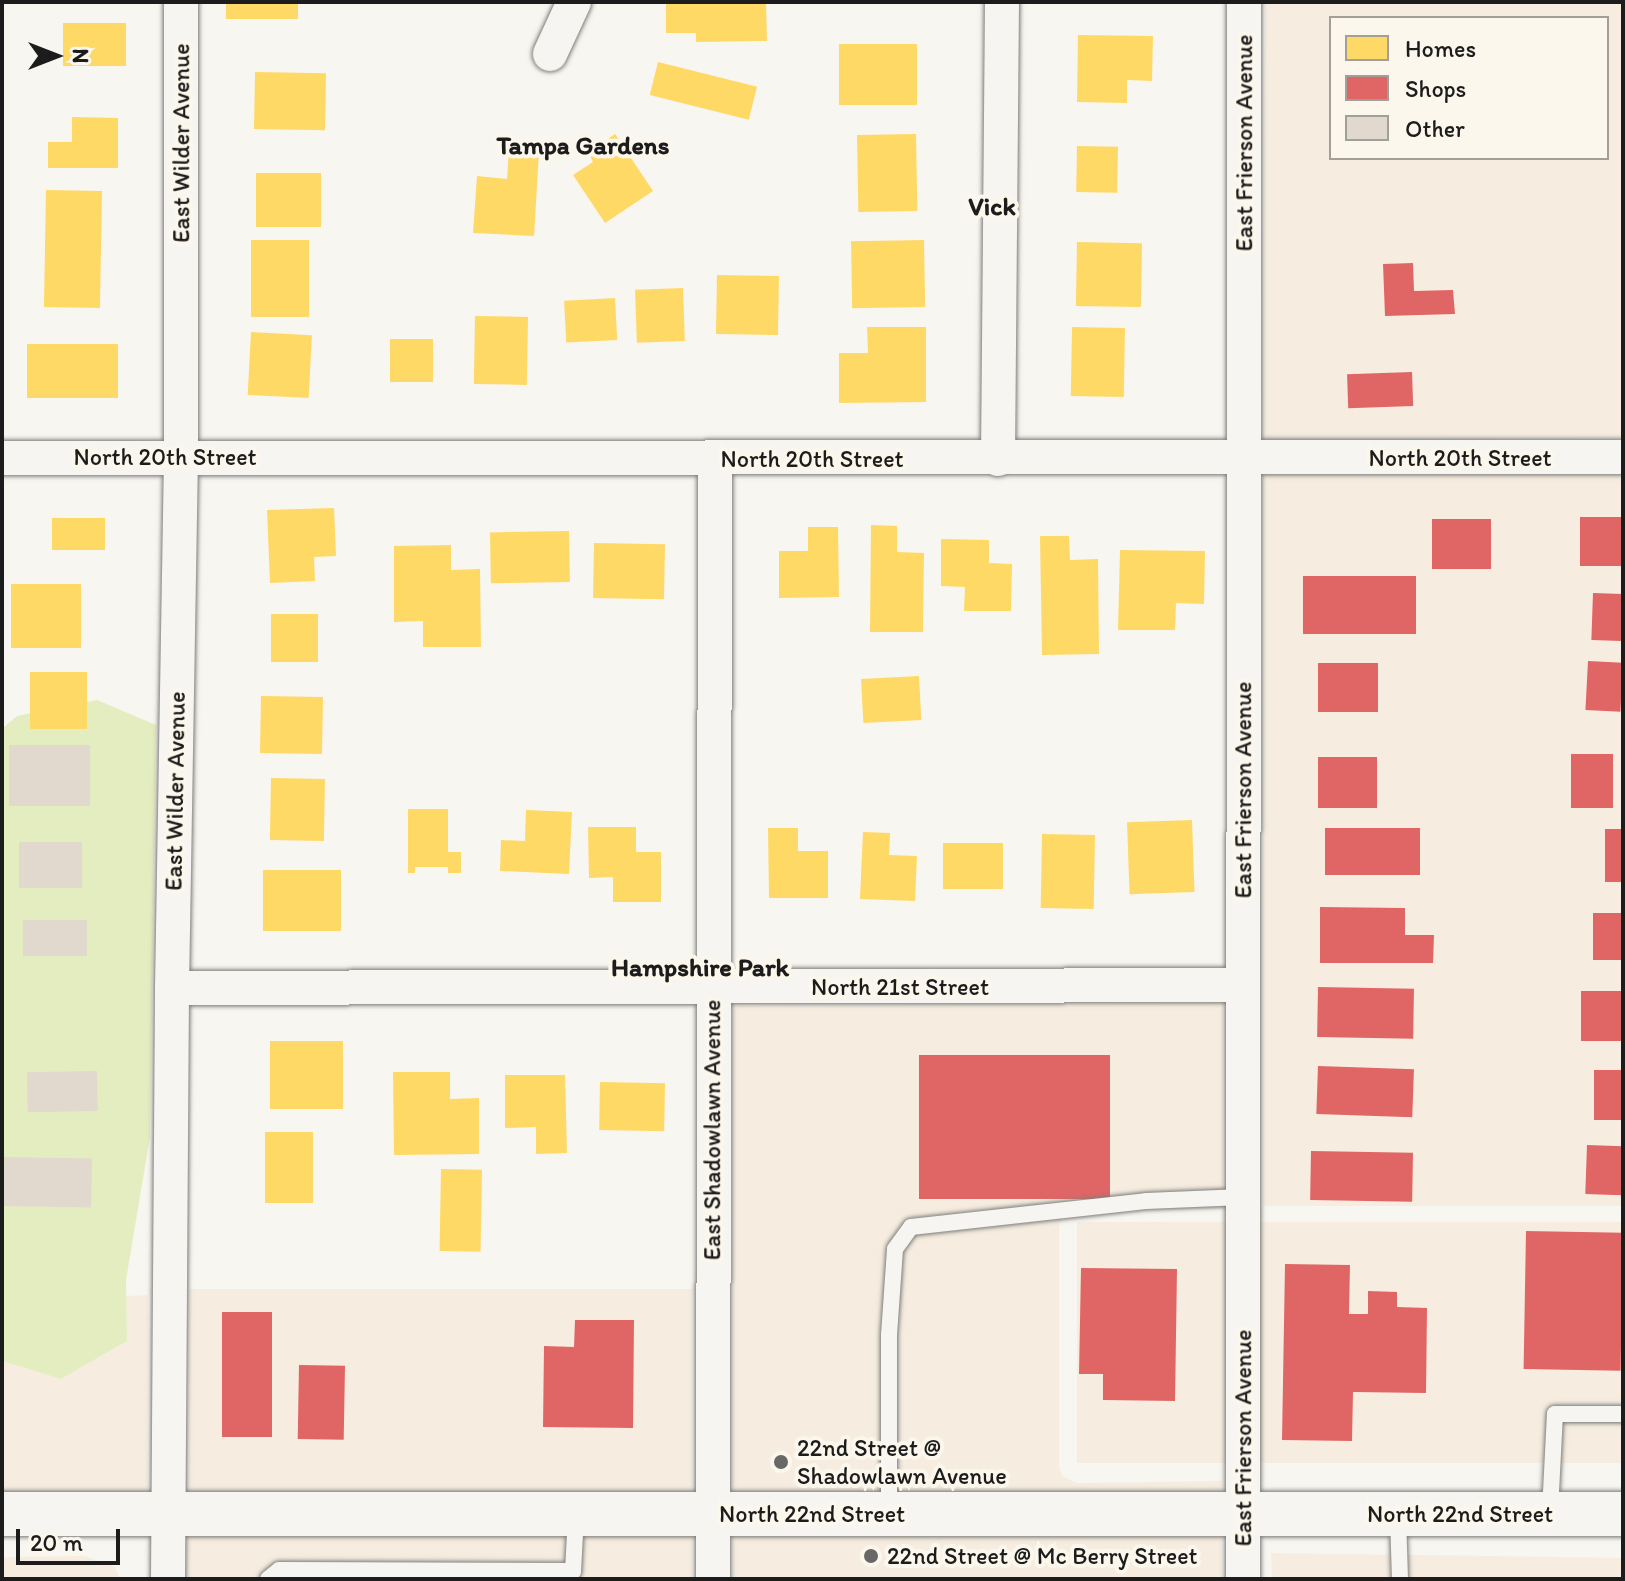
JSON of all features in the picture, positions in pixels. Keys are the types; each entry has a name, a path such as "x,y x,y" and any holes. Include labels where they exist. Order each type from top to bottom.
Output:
{"main road":[{"name":"North 22nd Street","path":"2,1514 1623,1514"}],"street":[{"name":"East Wilder Avenue","path":"168,1579 172,988 181,456 181,2"},
{"path":"550,54 574,2"},
{"path":"998,459 1002,2"},
{"name":"East Frierson Avenue","path":"1243,1579 1244,2"},
{"name":"North 20th Street","path":"2,458 1623,457"},
{"name":"East Shadowlawn Avenue","path":"713,1579 715,458"},
{"name":"North 21st Street","path":"172,988 1243,985"}],"lane":[{"path":"889,1515 889,1335 895,1249 911,1227 1146,1201 1243,1197"},
{"path":"1550,1514 1555,1414 1623,1414"},
{"path":"268,1579 279,1570 570,1575 576,1514"},
{"path":"1398,1514 1400,1579"}],"shaded area":[{"path":"1265,2 1623,2 1623,438 1263,441"},
{"path":"1263,475 1623,475 1623,1206 1263,1206"},
{"path":"1223,1003 1223,1209 1077,1210 1063,1217 1059,1226 1059,1467 1063,1476 1077,1483 1222,1481 1222,1496 733,1496 733,1006"},
{"path":"1077,1222 1623,1222 1623,1463 1077,1463"},
{"path":"189,1289 692,1289 692,1496 189,1496"},
{"path":"148,1295 147,1495 2,1496 2,1361 61,1379 127,1341 126,1296"},
{"path":"187,1532 692,1532 692,1579 187,1579"},
{"path":"733,1532 1222,1532 1222,1579 733,1579"},
{"path":"1271,1553 1623,1558 1623,1579 1272,1579"},
{"path":"85,1556 115,1567 120,1579 2,1579 2,1557"}],"green space":[{"path":"97,700 156,725 150,1137 126,1280 127,1341 61,1379 2,1361 2,729 17,716"}],"building: Homes":[{"path":"226,2 298,2 298,19 226,19"},
{"path":"666,2 766,2 767,41 696,42 696,33 666,33"},
{"path":"63,23 126,23 126,66 63,66"},
{"path":"1078,35 1153,36 1152,81 1127,80 1127,103 1077,102"},
{"path":"839,44 917,44 917,105 839,105"},
{"path":"658,62 757,87 749,120 650,95"},
{"path":"255,72 326,73 325,130 254,129"},
{"path":"72,117 118,118 118,168 48,168 48,142 72,142"},
{"path":"615,134 653,191 605,223 573,175 593,162 588,152"},
{"path":"916,134 917,211 858,212 857,135"},
{"path":"1077,146 1118,147 1117,193 1076,192"},
{"path":"509,150 539,152 534,236 473,233 477,176 507,179"},
{"path":"256,173 321,173 321,227 256,227"},
{"path":"46,190 102,191 100,308 44,307"},
{"path":"251,240 309,240 309,317 251,317"},
{"path":"924,240 925,307 852,308 851,241"},
{"path":"1077,242 1142,243 1141,307 1076,306"},
{"path":"717,275 779,276 778,335 716,334"},
{"path":"683,288 685,341 637,343 635,290"},
{"path":"615,298 617,340 566,343 564,301"},
{"path":"475,316 528,317 527,385 474,384"},
{"path":"867,327 926,327 926,402 839,403 839,353 868,353"},
{"path":"1072,327 1125,328 1124,397 1071,396"},
{"path":"251,332 312,335 309,398 248,395"},
{"path":"390,339 433,339 433,382 390,382"},
{"path":"27,344 118,344 118,398 27,398"},
{"path":"334,508 336,556 314,557 315,581 270,583 267,510"},
{"path":"52,518 105,518 105,550 52,550"},
{"path":"871,525 897,526 897,552 924,553 923,632 870,632"},
{"path":"808,527 838,527 839,597 779,598 779,551 808,551"},
{"path":"569,531 570,582 491,583 490,532"},
{"path":"1040,536 1069,536 1070,560 1098,559 1099,654 1042,655"},
{"path":"941,539 989,540 989,563 1012,564 1011,611 964,611 965,587 941,586"},
{"path":"594,543 665,544 664,599 593,598"},
{"path":"451,545 451,570 480,569 481,647 423,647 423,621 394,622 394,546"},
{"path":"1120,550 1205,551 1204,604 1176,603 1175,630 1118,630"},
{"path":"11,584 81,584 81,648 11,648"},
{"path":"271,614 318,614 318,662 271,662"},
{"path":"30,672 87,672 87,729 30,729"},
{"path":"919,676 921,720 863,723 861,679"},
{"path":"261,696 323,697 322,754 260,753"},
{"path":"271,778 325,779 324,841 270,840"},
{"path":"408,809 448,809 448,852 461,852 461,873 448,873 448,867 415,867 415,873 408,873"},
{"path":"526,810 572,812 569,874 500,871 501,840 525,841"},
{"path":"1192,820 1195,892 1130,894 1127,822"},
{"path":"588,827 636,827 636,852 661,852 661,902 613,902 613,877 589,878"},
{"path":"768,828 798,828 798,851 828,851 828,898 769,898"},
{"path":"863,832 890,833 889,855 917,856 915,901 860,899"},
{"path":"1042,834 1095,835 1094,909 1041,908"},
{"path":"943,843 1003,843 1003,889 943,889"},
{"path":"263,870 341,870 341,931 263,931"},
{"path":"270,1041 343,1041 343,1109 270,1109"},
{"path":"393,1072 450,1072 450,1099 479,1098 479,1154 394,1155"},
{"path":"505,1075 565,1075 567,1153 536,1154 536,1127 505,1128"},
{"path":"600,1082 665,1083 664,1131 599,1130"},
{"path":"265,1132 313,1132 313,1203 265,1203"},
{"path":"441,1169 482,1170 481,1252 440,1251"}],"building: Shops":[{"path":"1413,263 1414,291 1453,290 1455,314 1385,316 1383,264"},
{"path":"1412,372 1413,406 1348,408 1347,374"},
{"path":"1580,517 1623,517 1623,566 1580,566"},
{"path":"1432,519 1491,519 1491,569 1432,569"},
{"path":"1303,576 1416,576 1416,634 1303,634"},
{"path":"1593,593 1623,594 1621,641 1591,640"},
{"path":"1588,661 1623,663 1620,712 1585,710"},
{"path":"1318,663 1378,663 1378,712 1318,712"},
{"path":"1571,754 1613,754 1613,808 1571,808"},
{"path":"1318,757 1377,757 1377,808 1318,808"},
{"path":"1325,828 1420,828 1420,875 1325,875"},
{"path":"1605,829 1623,829 1623,882 1605,882"},
{"path":"1320,907 1405,908 1405,935 1434,935 1433,963 1320,963"},
{"path":"1593,913 1623,913 1623,960 1593,960"},
{"path":"1318,987 1414,989 1413,1039 1317,1037"},
{"path":"1581,991 1623,991 1623,1041 1581,1041"},
{"path":"919,1055 1110,1055 1110,1199 919,1199"},
{"path":"1318,1066 1414,1069 1412,1117 1316,1114"},
{"path":"1594,1070 1623,1070 1623,1120 1594,1120"},
{"path":"1587,1145 1623,1146 1621,1195 1585,1194"},
{"path":"1311,1151 1413,1153 1412,1202 1310,1200"},
{"path":"1526,1231 1623,1233 1621,1371 1524,1369"},
{"path":"1285,1264 1350,1265 1349,1314 1368,1314 1368,1291 1397,1292 1397,1307 1427,1308 1426,1393 1353,1392 1352,1441 1282,1440"},
{"path":"1081,1268 1177,1269 1175,1401 1103,1400 1103,1374 1079,1374"},
{"path":"222,1312 272,1312 272,1437 222,1437"},
{"path":"575,1320 634,1320 633,1428 543,1427 544,1346 574,1347"},
{"path":"299,1365 345,1366 344,1440 298,1439"}],"building: Other":[{"path":"9,745 90,745 90,806 9,806"},
{"path":"19,842 82,842 82,888 19,888"},
{"path":"23,920 87,920 87,956 23,956"},
{"path":"97,1071 98,1111 28,1112 27,1072"},
{"path":"2,1157 92,1159 91,1208 2,1206"}],"place":[{"name":"22nd Street @ Shadowlawn Avenue","path":"781,1462"},
{"name":"22nd Street @ Mc Berry Street","path":"871,1556"}],"district":[{"name":"Tampa Gardens","path":"583,146"},
{"name":"Vick","path":"992,207"},
{"name":"Hampshire Park","path":"700,968"}]}
